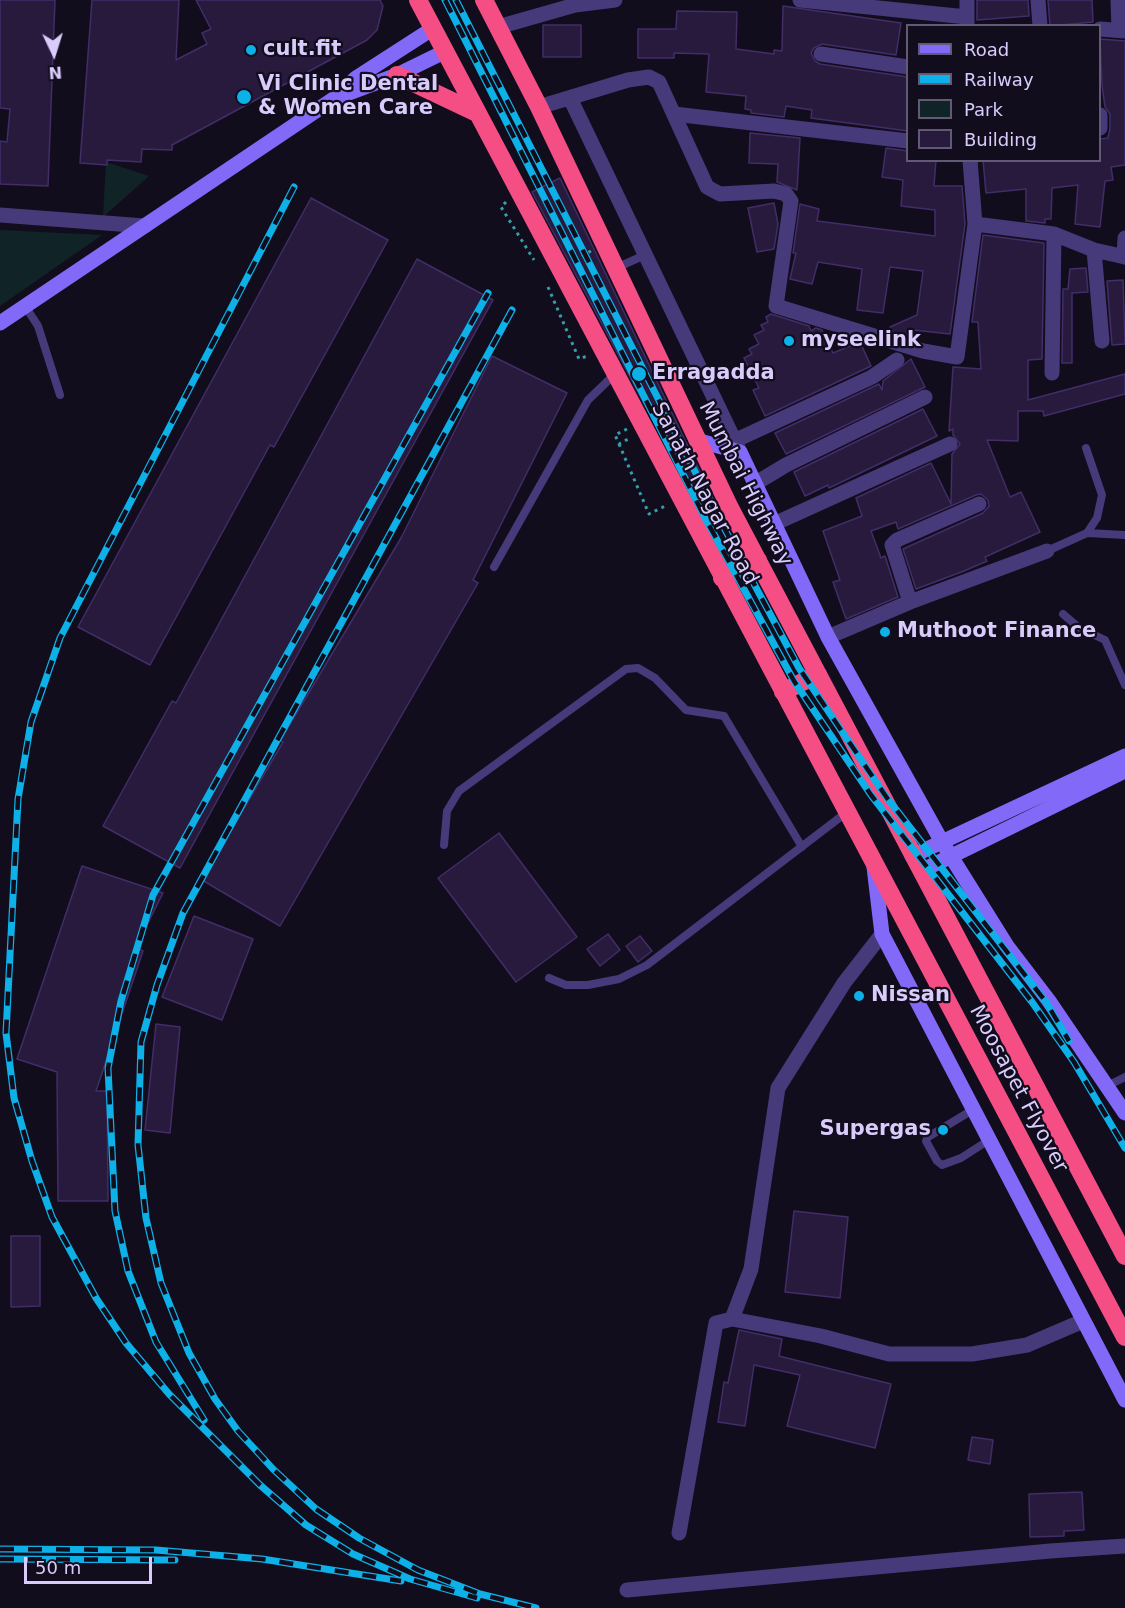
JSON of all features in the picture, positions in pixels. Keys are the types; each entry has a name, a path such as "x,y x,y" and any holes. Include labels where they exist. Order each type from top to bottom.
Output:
{"highway":[{"path":"418,0 444,52"},
{"name":"Mumbai Highway","path":"484,0 539,107 696,440 916,863"},
{"name":"Sanath Nagar Road","path":"444,52 873,862"},
{"path":"398,75 475,111"},
{"path":"722,578 758,560"},
{"path":"783,692 818,674"},
{"name":"Moosapet Flyover","path":"873,862 1125,1337"},
{"name":"Moosapet Flyover","path":"916,863 941,906 1125,1256"}],"street":[{"path":"498,27 574,5 615,0"},
{"path":"800,0 967,21 967,0"},
{"path":"1038,0 1040,24"},
{"path":"1101,29 1122,30 1118,0"},
{"path":"0,322 335,98 356,78 432,29"},
{"path":"335,98 398,75 444,52"},
{"path":"821,54 906,67"},
{"path":"539,107 628,80 649,77 659,82 707,187 720,194 774,191 786,194 791,201 776,306 923,351 957,357 975,224 970,162"},
{"path":"570,98 776,523 828,637 951,857 1007,946 1049,1001 1125,1113"},
{"path":"674,114 906,141"},
{"path":"0,215 145,226"},
{"path":"975,224 1054,234 1094,250 1124,257 1125,238"},
{"path":"1052,373 1054,234"},
{"path":"1094,250 1102,341"},
{"path":"696,440 737,446 872,377 897,360"},
{"path":"756,483 786,465 925,397"},
{"path":"776,523 950,444"},
{"path":"910,602 892,545 897,540 980,504"},
{"path":"828,637 910,602 1047,551"},
{"path":"916,863 942,842 1125,756"},
{"path":"916,863 951,857 1125,771"},
{"path":"873,862 882,934 1125,1401"},
{"path":"732,1319 751,1269 778,1088 844,983 882,934"},
{"path":"679,1533 716,1323 732,1319 821,1336 889,1354 972,1354 1027,1345 1083,1321"},
{"path":"627,1590 1125,1546"}],"lane":[{"path":"615,268 645,255"},
{"path":"25,306 38,326 60,395"},
{"path":"494,567 588,400 615,374"},
{"path":"1086,448 1102,495 1097,518 1087,533"},
{"path":"1047,551 1087,533 1125,535"},
{"path":"1063,614 1078,627 1105,640 1125,686"},
{"path":"444,845 447,811 459,791 626,669 638,668 655,678 686,710 724,716 802,847"},
{"path":"549,978 566,985 588,985 619,979 647,965 847,812"},
{"path":"1107,1086 1125,1077"},
{"path":"974,1109 928,1137 926,1142 937,1161 942,1165 961,1158 988,1140"}],"path":[{"path":"501,207 537,265"},
{"path":"575,259 596,249"},
{"path":"548,285 579,358"},
{"path":"619,444 639,433"},
{"path":"615,435 649,514"}],"green space":[{"path":"106,162 149,176 103,217"},
{"path":"0,230 102,235 0,306"}],"building":[{"path":"0,0 55,0 48,186 0,184 0,141 7,142 10,109 0,108"},
{"path":"92,0 179,0 176,60 207,44 202,33 211,29 196,0 380,0 383,6 377,30 367,40 172,145 172,150 142,149 141,162 107,160 107,165 80,163"},
{"path":"977,0 1028,0 1029,16 977,20"},
{"path":"1048,0 1092,0 1093,22 1050,24"},
{"path":"783,6 901,23 896,55 822,44 814,48 811,53 815,61 820,64 906,77 906,131 811,118 812,110 786,106 784,117 751,113 751,110 745,109 746,96 706,92 709,54 674,53 674,58 638,58 638,29 676,29 677,11 737,12 736,49 774,54 774,50 782,51"},
{"path":"543,25 581,25 581,57 543,57"},
{"path":"1101,39 1125,41 1125,165 1111,167 1113,180 1105,181 1100,227 1075,224 1078,185 1052,188 1051,219 1045,219 1045,223 1026,221 1026,189 986,193 983,162 1101,162 1101,139 1108,138 1110,128 1110,114 1105,107"},
{"path":"750,133 800,138 797,190 777,182 778,164 749,163"},
{"path":"886,148 906,151 906,162 936,162 934,186 962,186 965,224 950,334 913,330 912,338 890,331 890,327 917,315 923,271 890,267 883,313 857,310 862,269 818,262 812,284 790,279 796,253 793,253 800,204 819,209 817,221 935,236 935,210 901,206 903,180 882,177"},
{"path":"560,178 715,503 701,511 532,192"},
{"path":"311,198 388,240 274,447 270,445 150,665 78,627"},
{"path":"774,203 778,224 774,249 757,252 748,208"},
{"path":"983,235 1044,243 1042,359 1028,360 1028,400 1125,374 1125,394 1044,416 1043,411 1018,411 1018,441 987,440 1010,497 1021,492 1040,532 985,557 987,561 916,589 903,549 983,513 989,506 988,500 981,494 976,495 898,529 896,522 871,531 881,558 885,556 898,597 846,619 833,582 840,580 823,531 862,516 856,498 931,463 951,504 952,454 960,444 953,435 953,429 949,431 953,367 981,369 978,322 972,322"},
{"path":"417,259 493,300 180,868 103,826 172,701 176,703"},
{"path":"1086,268 1088,292 1072,293 1072,363 1062,363 1063,289 1068,289 1070,269"},
{"path":"1123,280 1125,344 1112,345 1107,281"},
{"path":"771,314 809,326 811,331 816,328 822,330 833,353 860,342 871,366 765,416 753,390 759,388 744,358 752,354 749,349 759,344 754,335 764,330 761,325 768,322 766,317"},
{"path":"492,356 567,393 473,580 478,583 280,926 202,880 283,742 280,741 401,538"},
{"path":"911,359 925,387 786,454 775,433 879,384 882,390 883,381"},
{"path":"923,409 937,436 829,488 828,485 805,496 794,472"},
{"path":"499,833 577,937 516,982 438,878"},
{"path":"82,866 163,893 136,947 143,951 96,1091 107,1091 108,1201 58,1201 57,1072 17,1059"},
{"path":"194,916 253,939 222,1020 162,997"},
{"path":"608,934 620,950 600,966 587,949"},
{"path":"640,936 652,951 638,962 626,946"},
{"path":"156,1024 180,1027 170,1133 145,1130"},
{"path":"794,1211 848,1217 840,1298 785,1292"},
{"path":"11,1236 40,1236 40,1306 11,1307"},
{"path":"739,1330 782,1339 779,1356 891,1384 875,1448 787,1426 800,1375 754,1365 745,1426 718,1422 724,1382 728,1383"},
{"path":"972,1437 993,1440 990,1464 968,1460"},
{"path":"1082,1492 1084,1530 1064,1531 1064,1536 1030,1537 1029,1494"}],"railway":[{"path":"445,0 704,516 794,681 871,795 1032,1002 1074,1062 1125,1148"},
{"path":"456,0 714,509 799,668 887,798 1046,1002 1069,1041"},
{"path":"294,187 60,638 31,722 18,799 6,1033 14,1098 32,1161 52,1217 96,1298 126,1343 169,1394 260,1485 306,1525 353,1554 410,1579 477,1598"},
{"path":"204,1420 156,1342 128,1271 115,1211 108,1068 121,1001 153,895 488,293"},
{"path":"512,310 183,913 157,985 141,1042 138,1145 146,1218 161,1283 189,1353 215,1399 238,1431 273,1469 316,1509 359,1538 418,1570 480,1594 536,1608"},
{"path":"0,1549 156,1550 262,1559 401,1581"},
{"path":"0,1559 175,1560"}],"place":[{"name":"cult.fit","path":"251,50"},
{"name":"Vi Clinic Dental & Women Care","path":"244,97"},
{"name":"myseelink","path":"789,341"},
{"name":"Erragadda","path":"639,374"},
{"name":"Muthoot Finance","path":"885,632"},
{"name":"Nissan","path":"859,996"},
{"name":"Supergas","path":"943,1130"}]}
